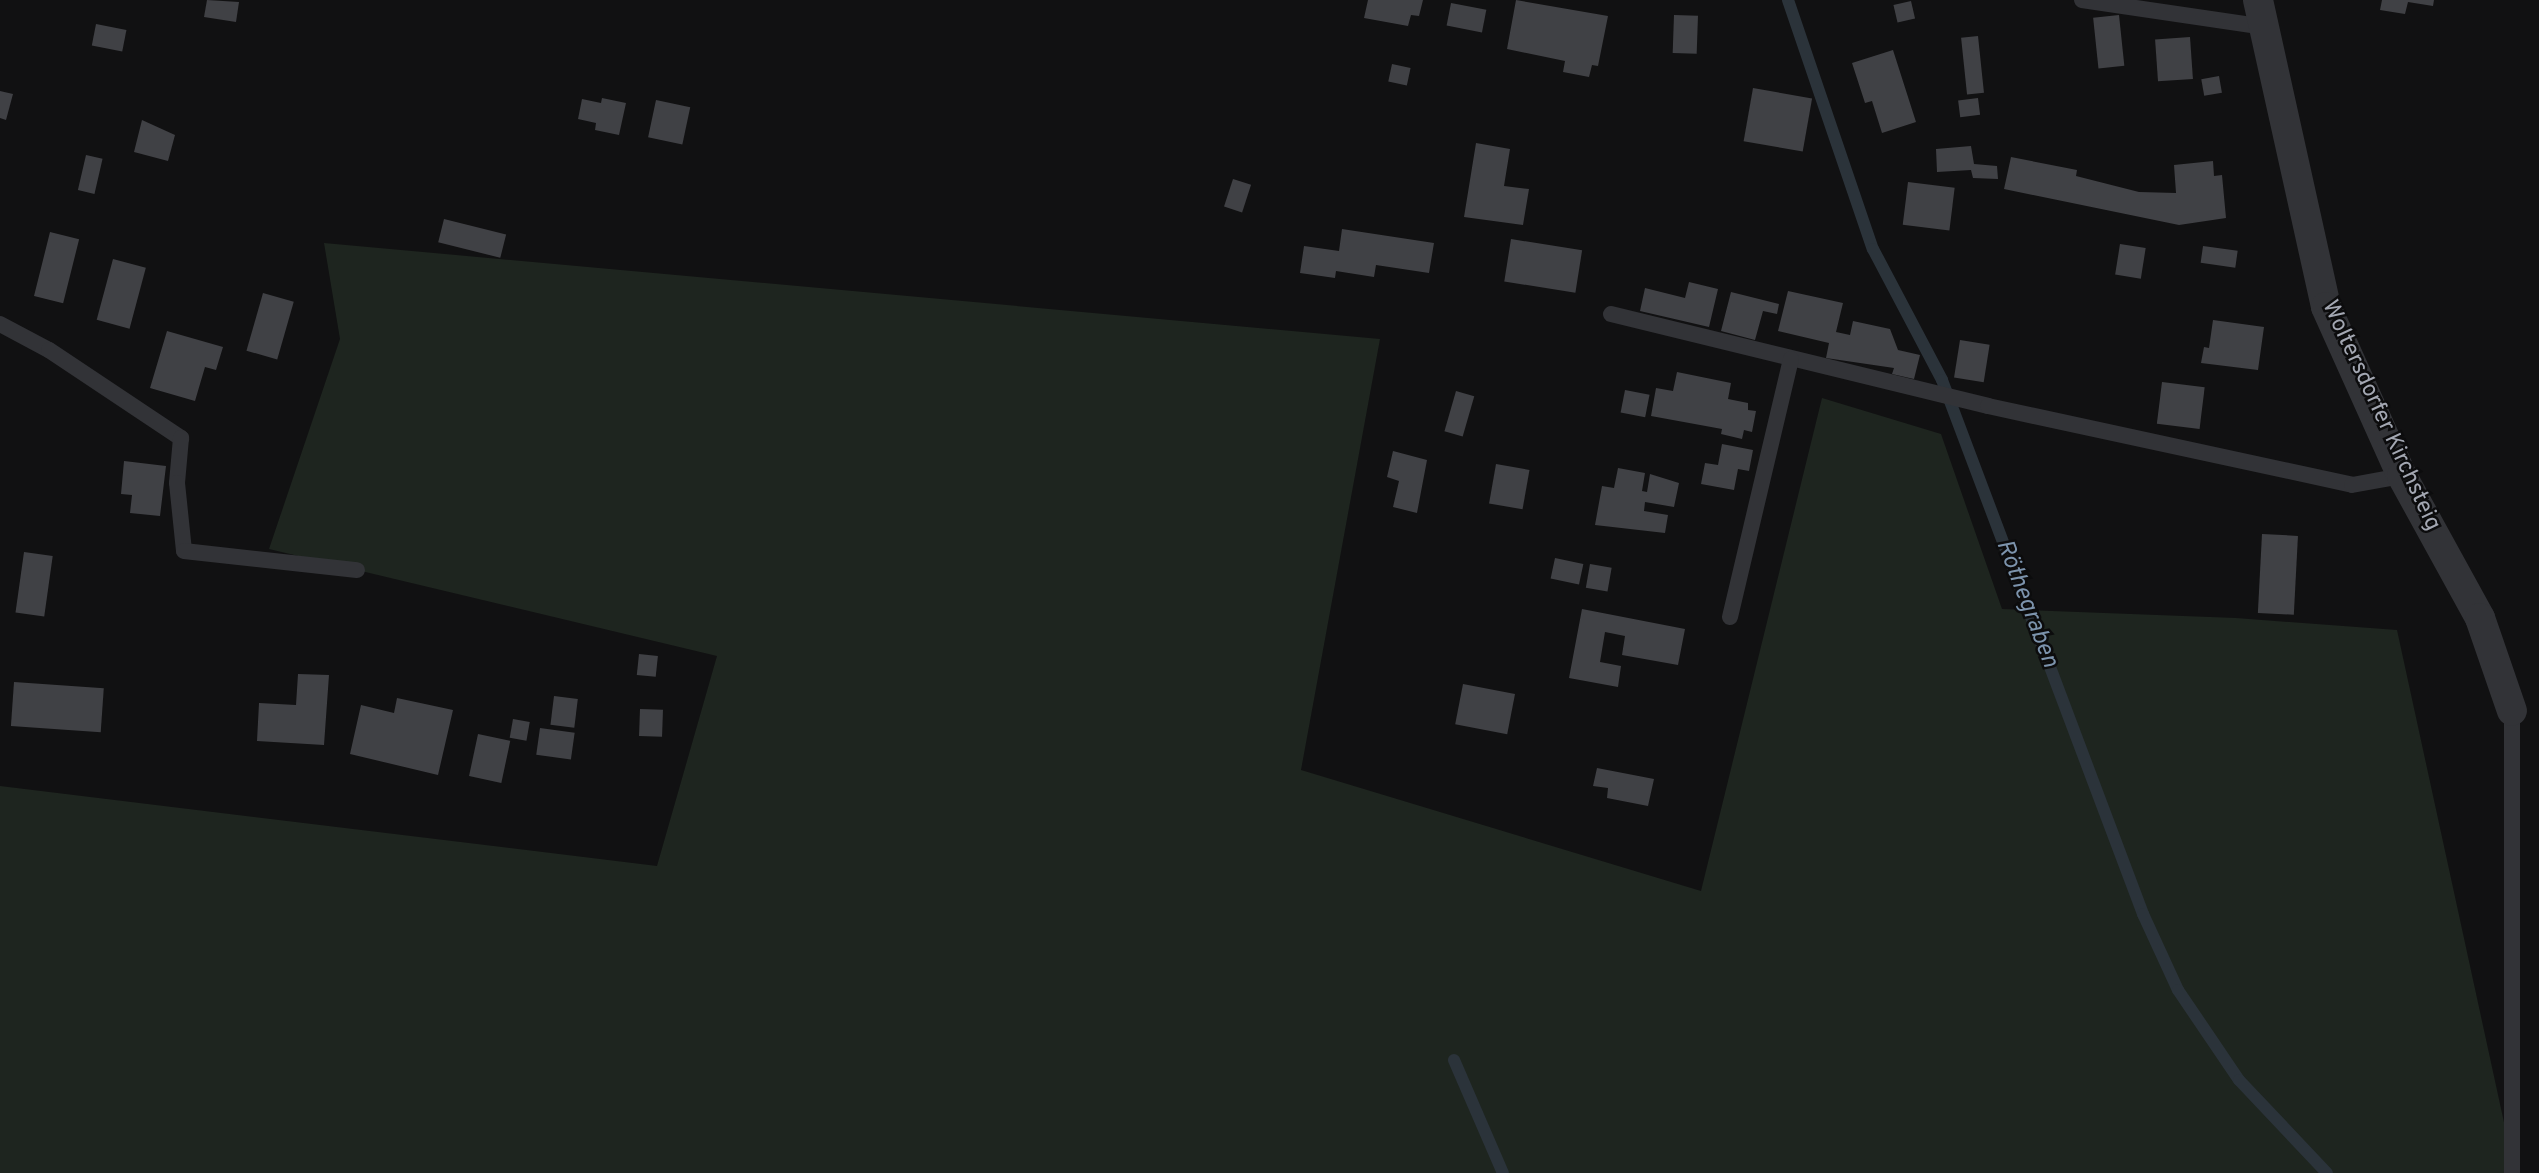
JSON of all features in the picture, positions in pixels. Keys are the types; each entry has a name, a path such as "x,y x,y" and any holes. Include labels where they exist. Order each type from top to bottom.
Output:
{"street":[{"name":"Woltersdorfer Kirchsteig","path":"2262,13 2326,307 2402,476 2480,618 2512,710"}],"lane":[{"name":"Woltersdorfer Kirchsteig","path":"2082,0 2262,13"},
{"path":"1611,314 1791,359 2352,485 2402,476"},
{"path":"0,324 49,350 181,438 177,483 184,551 357,570"},
{"path":"1730,617 1791,359"},
{"path":"2512,710 2512,1173"}],"shaded area":[{"path":"324,243 1380,339 1301,770 1701,891 1822,398 1941,434 2002,609 2236,618 2397,630 2515,1173 0,1173 0,786 657,866 717,656 269,549 340,339"}],"building":[{"path":"207,0 239,2 236,22 204,17"},
{"path":"1368,0 1423,0 1419,16 1411,15 1408,26 1364,18"},
{"path":"1516,0 1608,16 1598,66 1592,65 1589,77 1563,72 1565,61 1507,49"},
{"path":"2382,0 2434,0 2433,6 2408,2 2405,14 2380,10"},
{"path":"1911,1 1915,19 1898,23 1893,5"},
{"path":"1451,3 1486,10 1482,32 1447,26"},
{"path":"1674,15 1698,16 1697,54 1673,53"},
{"path":"2119,15 2124,66 2098,68 2093,18"},
{"path":"96,24 126,30 122,52 92,46"},
{"path":"1978,36 1984,93 1967,94 1961,38"},
{"path":"2190,37 2193,79 2158,81 2155,39"},
{"path":"1893,50 1916,122 1882,133 1872,101 1865,103 1852,63"},
{"path":"1392,64 1411,68 1407,86 1388,82"},
{"path":"2219,76 2222,93 2204,96 2201,79"},
{"path":"1753,88 1812,98 1803,152 1744,141"},
{"path":"0,91 13,94 6,120 0,118"},
{"path":"602,98 626,103 619,135 595,130 596,123 578,119 582,99 601,103"},
{"path":"1978,98 1980,115 1960,117 1958,100"},
{"path":"656,100 690,107 682,144 648,137"},
{"path":"142,120 175,135 168,161 134,152"},
{"path":"1476,143 1510,149 1504,186 1529,189 1523,225 1464,217"},
{"path":"1971,146 1974,164 1997,166 1998,179 1973,178 1971,170 1937,172 1936,149"},
{"path":"86,155 103,159 94,194 78,190"},
{"path":"2011,157 2077,170 2076,176 2139,192 2176,193 2174,165 2213,161 2214,176 2222,175 2226,218 2179,225 2004,189"},
{"path":"1233,179 1251,185 1242,212 1224,207"},
{"path":"1908,182 1955,188 1949,230 1903,225"},
{"path":"444,219 506,234 500,258 438,242"},
{"path":"1342,229 1434,243 1429,273 1376,265 1374,277 1336,271 1335,278 1300,273 1304,246 1339,251"},
{"path":"50,232 79,239 63,303 34,296"},
{"path":"1511,239 1582,250 1575,293 1504,281"},
{"path":"2120,244 2146,248 2141,279 2115,275"},
{"path":"2203,246 2238,251 2235,268 2201,263"},
{"path":"113,259 146,268 130,329 97,320"},
{"path":"1689,282 1718,289 1709,327 1640,311 1645,288 1685,298"},
{"path":"1788,291 1843,303 1836,332 1850,335 1853,321 1890,329 1898,350 1920,355 1914,379 1892,374 1894,368 1826,358 1829,343 1778,331"},
{"path":"1731,292 1779,304 1777,314 1763,311 1755,340 1721,331"},
{"path":"263,293 294,302 277,359 246,351"},
{"path":"2213,320 2264,327 2258,370 2201,363 2204,347 2209,348"},
{"path":"167,331 223,347 216,370 205,367 195,401 150,388"},
{"path":"1960,340 1990,345 1984,382 1954,378"},
{"path":"1677,372 1731,383 1728,399 1748,403 1748,410 1756,411 1752,432 1744,430 1742,439 1721,434 1722,429 1651,416 1656,388 1673,391"},
{"path":"2162,382 2205,387 2200,429 2157,424"},
{"path":"1625,390 1650,395 1645,417 1621,413"},
{"path":"1456,391 1474,396 1463,437 1444,431"},
{"path":"1722,444 1753,450 1749,471 1738,469 1734,490 1701,484 1705,463 1718,465"},
{"path":"1393,451 1427,460 1417,513 1393,507 1399,481 1387,477"},
{"path":"124,461 166,466 160,516 130,513 132,495 121,494"},
{"path":"1496,464 1529,470 1523,509 1489,503"},
{"path":"1618,468 1645,473 1642,491 1647,492 1650,474 1679,483 1674,507 1645,502 1644,511 1668,515 1665,533 1595,525 1602,486 1614,488"},
{"path":"2262,534 2298,536 2294,615 2258,613"},
{"path":"24,552 53,556 44,616 16,612"},
{"path":"1555,558 1583,564 1579,585 1551,579"},
{"path":"1590,564 1612,568 1607,591 1586,588"},
{"path":"1582,609 1685,629 1678,665 1622,655 1625,636 1605,632 1600,662 1621,666 1618,687 1569,678"},
{"path":"639,654 658,656 656,677 637,675"},
{"path":"298,674 329,675 324,745 257,741 259,703 296,705"},
{"path":"14,682 104,688 101,732 11,726"},
{"path":"1463,684 1515,694 1507,734 1455,724"},
{"path":"554,696 578,699 574,728 550,725"},
{"path":"397,698 453,710 438,775 350,754 361,705 394,713"},
{"path":"640,709 663,710 662,737 639,736"},
{"path":"513,719 530,722 526,741 510,738"},
{"path":"540,728 575,733 571,760 536,755"},
{"path":"478,734 510,741 501,783 469,776"},
{"path":"1597,768 1654,779 1648,806 1607,798 1608,788 1593,786"}],"waterway":[{"name":"Röthegraben","path":"1788,0 1873,249 1942,380 2143,914 2178,990 2239,1080 2327,1173"},
{"path":"1454,1060 1503,1173"}]}
